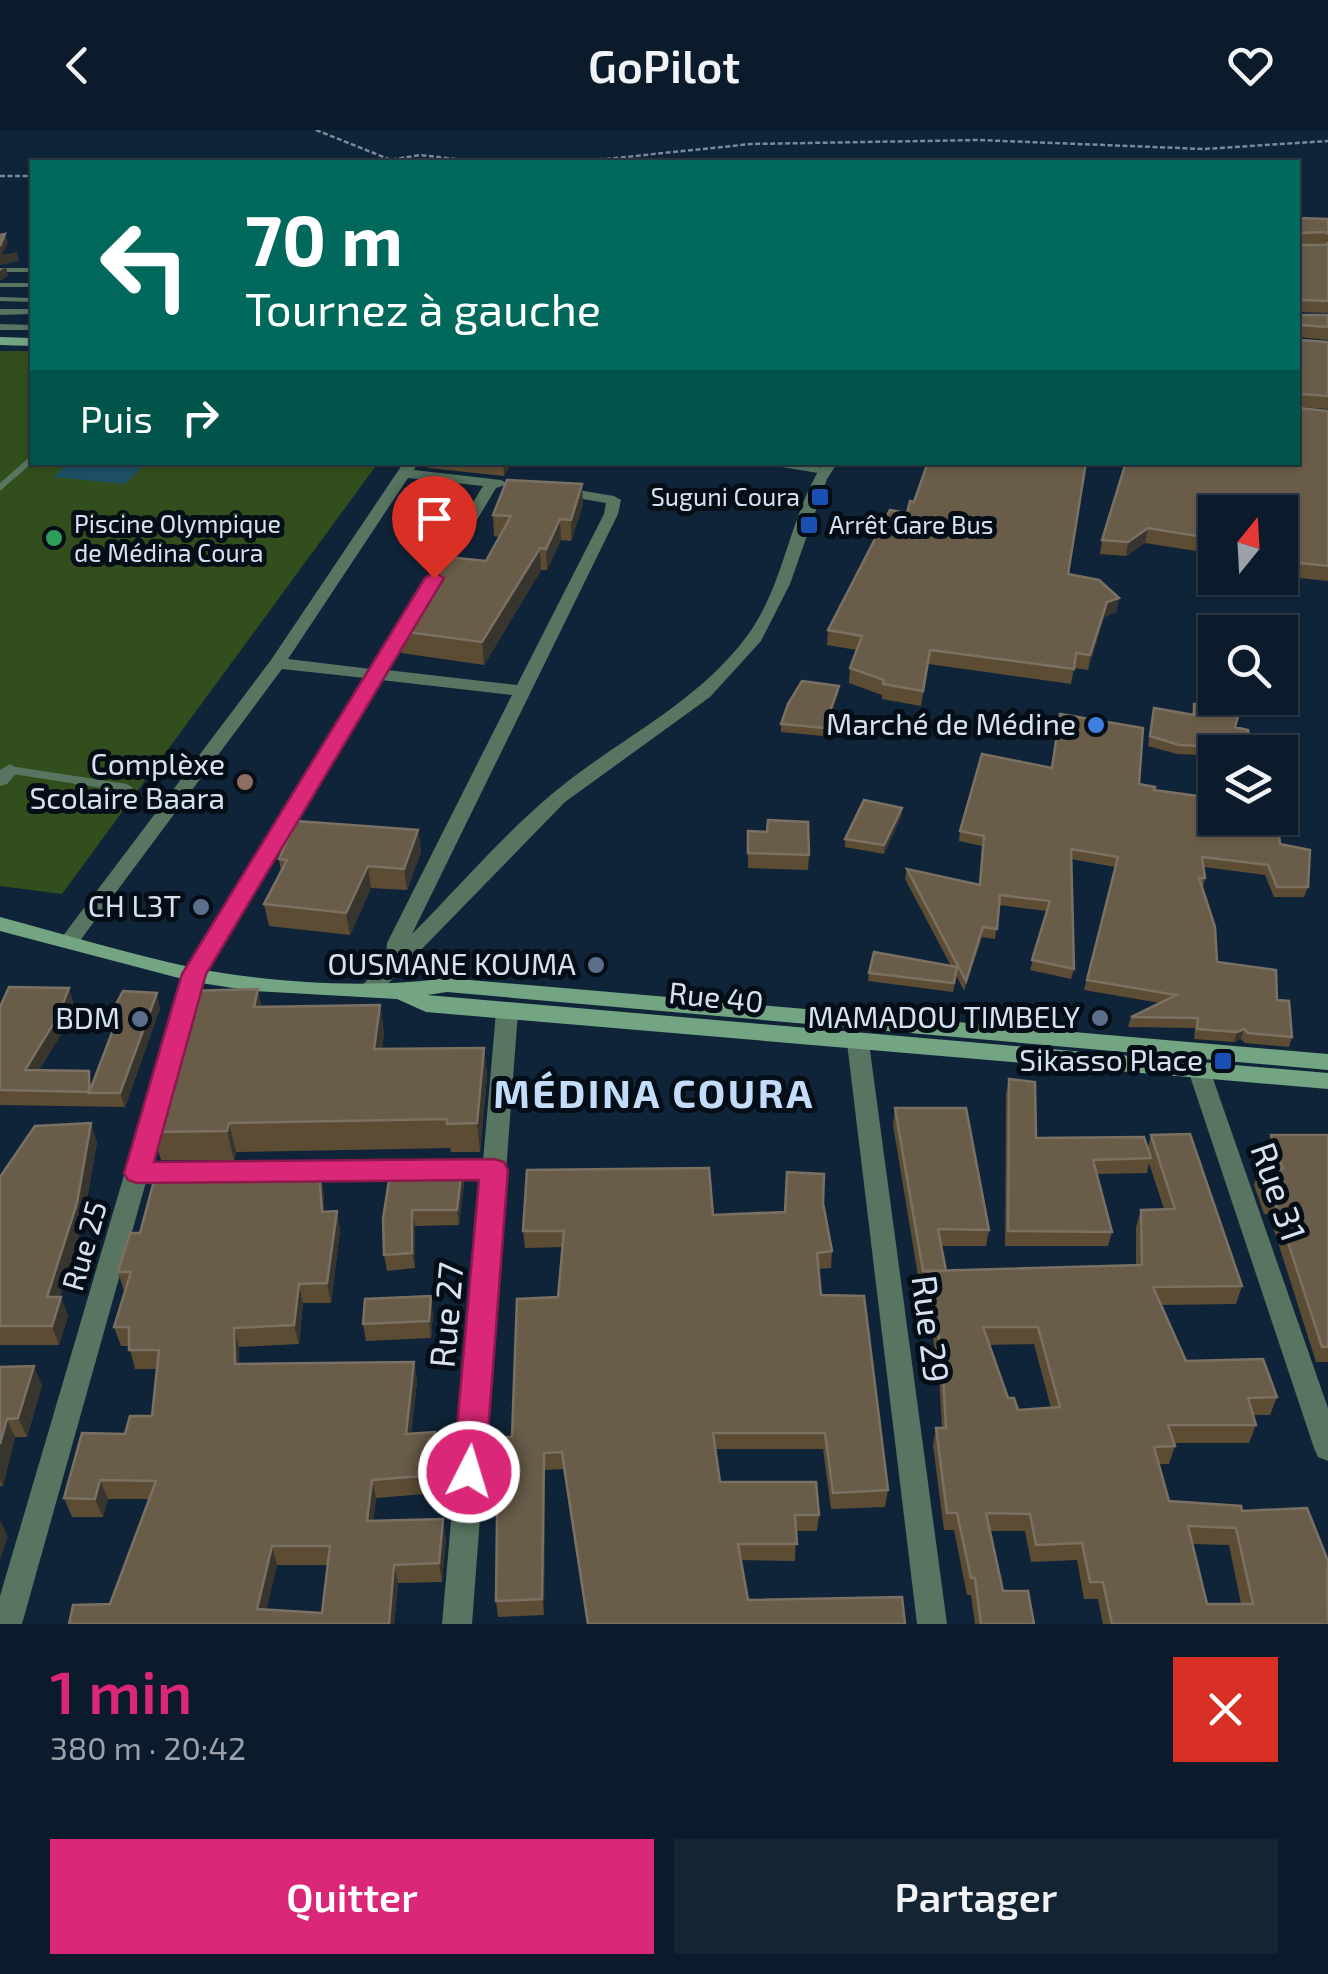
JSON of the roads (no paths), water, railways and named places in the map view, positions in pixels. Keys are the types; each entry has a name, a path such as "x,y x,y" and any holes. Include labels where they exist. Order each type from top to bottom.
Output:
{"main road":[{"path":"0,341 30,342"},
{"name":"Rue 40","path":"0,924 194,974 252,984 367,992 448,986 1328,1062"},
{"name":"Rue 40","path":"400,992 426,1004 507,1012 1328,1081"}],"street":[{"path":"367,992 558,798 704,693 755,637 782,584 827,467"},
{"path":"69,941 278,662 408,468"},
{"name":"Rue 25","path":"8,1624 194,974 377,672 501,484 408,468"},
{"path":"397,961 397,943 611,514 614,500 544,489"},
{"path":"278,662 521,690"},
{"name":"Rue 27","path":"456,1624 507,1012"},
{"name":"Rue 29","path":"858,1044 932,1624"},
{"name":"Rue 31","path":"1200,1072 1328,1448"},
{"path":"137,1173 494,1170"}],"lane":[{"path":"0,270 30,270"},
{"path":"0,284 30,285"},
{"path":"0,299 30,300"},
{"path":"0,312 30,312"},
{"path":"0,327 30,328"},
{"path":"0,488 30,460"},
{"path":"799,465 827,467"},
{"path":"4,773 127,788"}],"water":[{"path":"66,465 144,465 125,484 54,477"}],"place":[{"name":"Suguni Coura","path":"820,497"},
{"name":"Arrêt Gare Bus","path":"809,525"},
{"name":"Piscine Olympique de Médina Coura","path":"54,538"},
{"name":"Marché de Médine","path":"1096,725"},
{"name":"Complèxe Scolaire Baara","path":"245,782"},
{"name":"CH L3T","path":"201,907"},
{"name":"OUSMANE KOUMA","path":"596,965"},
{"name":"MAMADOU TIMBELY","path":"1100,1018"},
{"name":"BDM","path":"140,1019"},
{"name":"Sikasso Place","path":"1223,1061"}],"district":[{"name":"MÉDINA COURA","path":"654,1094"}]}
